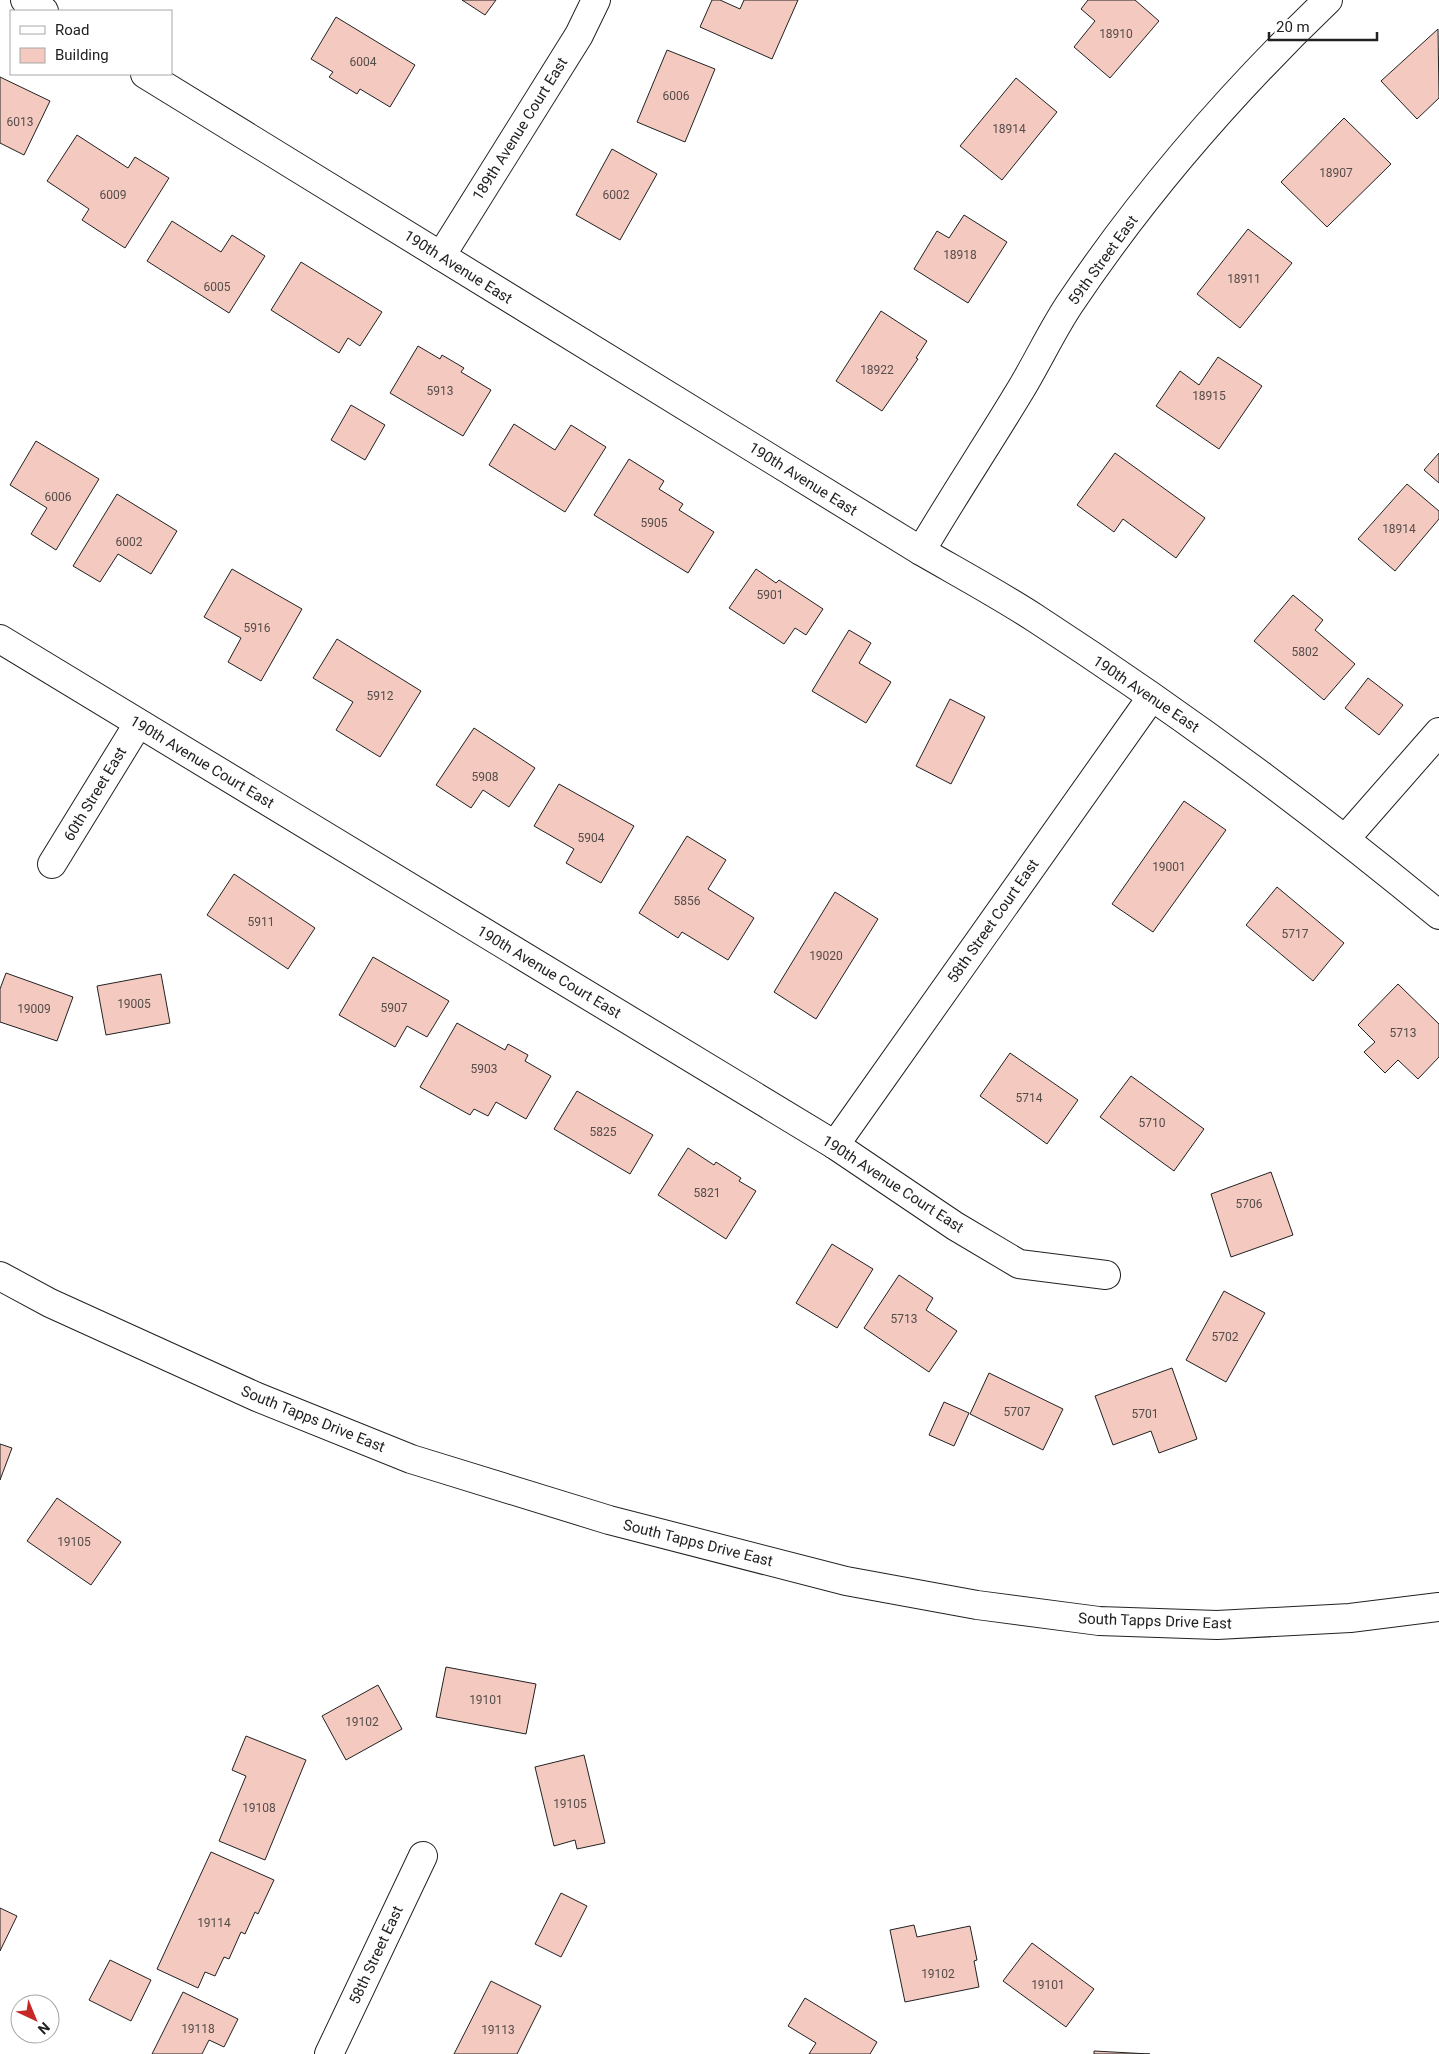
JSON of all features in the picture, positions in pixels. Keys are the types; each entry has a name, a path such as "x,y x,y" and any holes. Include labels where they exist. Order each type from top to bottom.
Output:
{"street":[{"path":"25,0 42,10"},
{"name":"189th Avenue Court East","path":"441,256 579,34 596,0"},
{"name":"59th Street East","path":"921,552 1019,393 1069,306 1134,217 1207,127 1288,38 1328,0"},
{"name":"190th Avenue East","path":"147,75 921,552 1034,617 1198,729 1346,838 1439,915"},
{"name":"190th Avenue Court East","path":"0,639 835,1145 954,1226 1019,1264 1106,1275"},
{"name":"58th Street Court East","path":"835,1145 1151,698"},
{"name":"60th Street East","path":"52,864 138,724"},
{"path":"1346,838 1439,732"},
{"name":"South Tapps Drive East","path":"0,1276 50,1303 257,1397 411,1459 609,1520 846,1581 977,1605 1099,1621 1217,1625 1350,1618 1439,1608"},
{"name":"58th Street East","path":"329,2054 423,1856"}],"building":[{"path":"462,0 496,0 485,15"},
{"path":"712,0 720,0 740,9 744,0 798,0 772,59 700,27"},
{"path":"1088,0 1135,0 1159,21 1110,78 1074,47 1095,21 1081,9"},
{"path":"336,17 415,65 390,107 360,89 357,94 329,77 333,72 311,59"},
{"path":"1438,29 1439,98 1417,119 1381,81"},
{"path":"667,50 715,69 685,142 637,122"},
{"path":"0,77 50,101 24,155 0,143"},
{"path":"1016,78 1057,112 1002,180 960,146"},
{"path":"1344,118 1391,164 1327,227 1281,182"},
{"path":"77,135 128,168 135,157 169,178 125,248 82,220 89,209 47,181"},
{"path":"612,149 657,174 620,240 576,215"},
{"path":"964,215 1007,242 968,303 914,269 937,231 949,238"},
{"path":"172,221 221,252 232,235 265,256 229,313 147,261"},
{"path":"1248,229 1292,263 1240,328 1197,294"},
{"path":"301,262 382,312 360,346 348,338 339,353 271,310"},
{"path":"881,311 927,341 916,358 918,359 882,411 836,381"},
{"path":"418,346 440,359 442,355 464,368 461,372 491,390 463,436 390,393"},
{"path":"1218,357 1262,386 1219,449 1156,406 1180,371 1199,385"},
{"path":"351,405 385,425 365,460 331,440"},
{"path":"514,424 555,450 571,425 606,447 565,512 489,465"},
{"path":"36,441 99,479 56,550 31,534 47,508 10,485"},
{"path":"1115,453 1205,518 1176,558 1123,519 1114,532 1077,505"},
{"path":"1439,453 1439,483 1424,470"},
{"path":"629,459 664,481 659,489 683,504 679,510 714,532 688,573 594,515"},
{"path":"1407,484 1439,511 1439,519 1395,571 1358,539"},
{"path":"117,494 177,531 151,574 118,554 100,582 73,566"},
{"path":"232,569 302,609 261,681 228,662 241,638 204,617"},
{"path":"756,569 776,583 779,580 823,609 806,635 795,628 784,644 729,608"},
{"path":"1293,595 1323,620 1315,630 1355,664 1324,700 1254,641"},
{"path":"849,630 871,643 859,663 891,682 866,723 812,691"},
{"path":"337,639 421,691 380,757 336,730 353,702 313,678"},
{"path":"1368,678 1403,705 1379,735 1345,708"},
{"path":"950,699 985,717 951,784 916,766"},
{"path":"474,728 535,768 509,807 483,790 471,808 436,785"},
{"path":"559,784 634,826 601,883 566,863 574,849 534,826"},
{"path":"1184,801 1226,830 1153,932 1112,904"},
{"path":"687,836 726,860 708,889 754,918 728,960 682,932 678,938 639,913"},
{"path":"234,874 315,928 288,969 207,915"},
{"path":"1277,887 1344,943 1313,981 1246,925"},
{"path":"835,892 878,919 816,1019 774,992"},
{"path":"373,957 449,1001 427,1037 407,1026 395,1047 339,1015"},
{"path":"6,973 73,997 57,1041 0,1022 0,989"},
{"path":"161,974 170,1023 106,1035 97,986"},
{"path":"1398,984 1439,1024 1439,1057 1418,1079 1398,1060 1385,1073 1364,1052 1375,1042 1358,1025"},
{"path":"457,1023 505,1050 508,1044 528,1055 525,1061 551,1076 526,1119 496,1102 488,1116 474,1109 470,1115 420,1087"},
{"path":"1010,1053 1078,1100 1047,1144 980,1096"},
{"path":"1131,1076 1204,1129 1174,1171 1100,1117"},
{"path":"577,1091 653,1135 630,1174 554,1129"},
{"path":"688,1148 714,1165 716,1162 741,1178 739,1181 756,1191 726,1239 658,1195"},
{"path":"1271,1172 1293,1235 1231,1257 1211,1194"},
{"path":"832,1244 873,1269 837,1328 796,1303"},
{"path":"899,1275 933,1298 926,1310 957,1331 929,1372 864,1328"},
{"path":"1224,1291 1265,1313 1226,1382 1186,1360"},
{"path":"1172,1368 1197,1439 1159,1453 1151,1431 1113,1445 1095,1396"},
{"path":"989,1373 1063,1409 1043,1450 970,1414"},
{"path":"944,1402 969,1413 954,1446 929,1435"},
{"path":"0,1444 12,1448 0,1480"},
{"path":"57,1498 121,1542 91,1585 27,1541"},
{"path":"446,1667 536,1684 526,1734 436,1717"},
{"path":"378,1685 402,1729 346,1760 322,1716"},
{"path":"246,1736 306,1760 265,1860 219,1841 246,1776 232,1770"},
{"path":"584,1755 605,1843 577,1849 575,1840 554,1846 535,1767"},
{"path":"211,1852 274,1880 258,1914 255,1912 245,1934 241,1932 229,1959 224,1957 215,1976 205,1972 198,1988 157,1969"},
{"path":"561,1893 587,1906 561,1957 535,1944"},
{"path":"0,1908 17,1916 0,1951"},
{"path":"914,1925 917,1937 970,1926 977,1960 974,1961 979,1987 905,2002 890,1930"},
{"path":"1032,1943 1094,1989 1066,2027 1003,1981"},
{"path":"110,1960 151,1980 131,2021 89,2000"},
{"path":"491,1981 541,2006 517,2054 454,2054"},
{"path":"183,1992 238,2019 224,2047 209,2040 202,2054 152,2054"},
{"path":"805,1998 877,2042 870,2054 809,2054 816,2043 788,2026"},
{"path":"1094,2051 1150,2054 1094,2054"}]}
